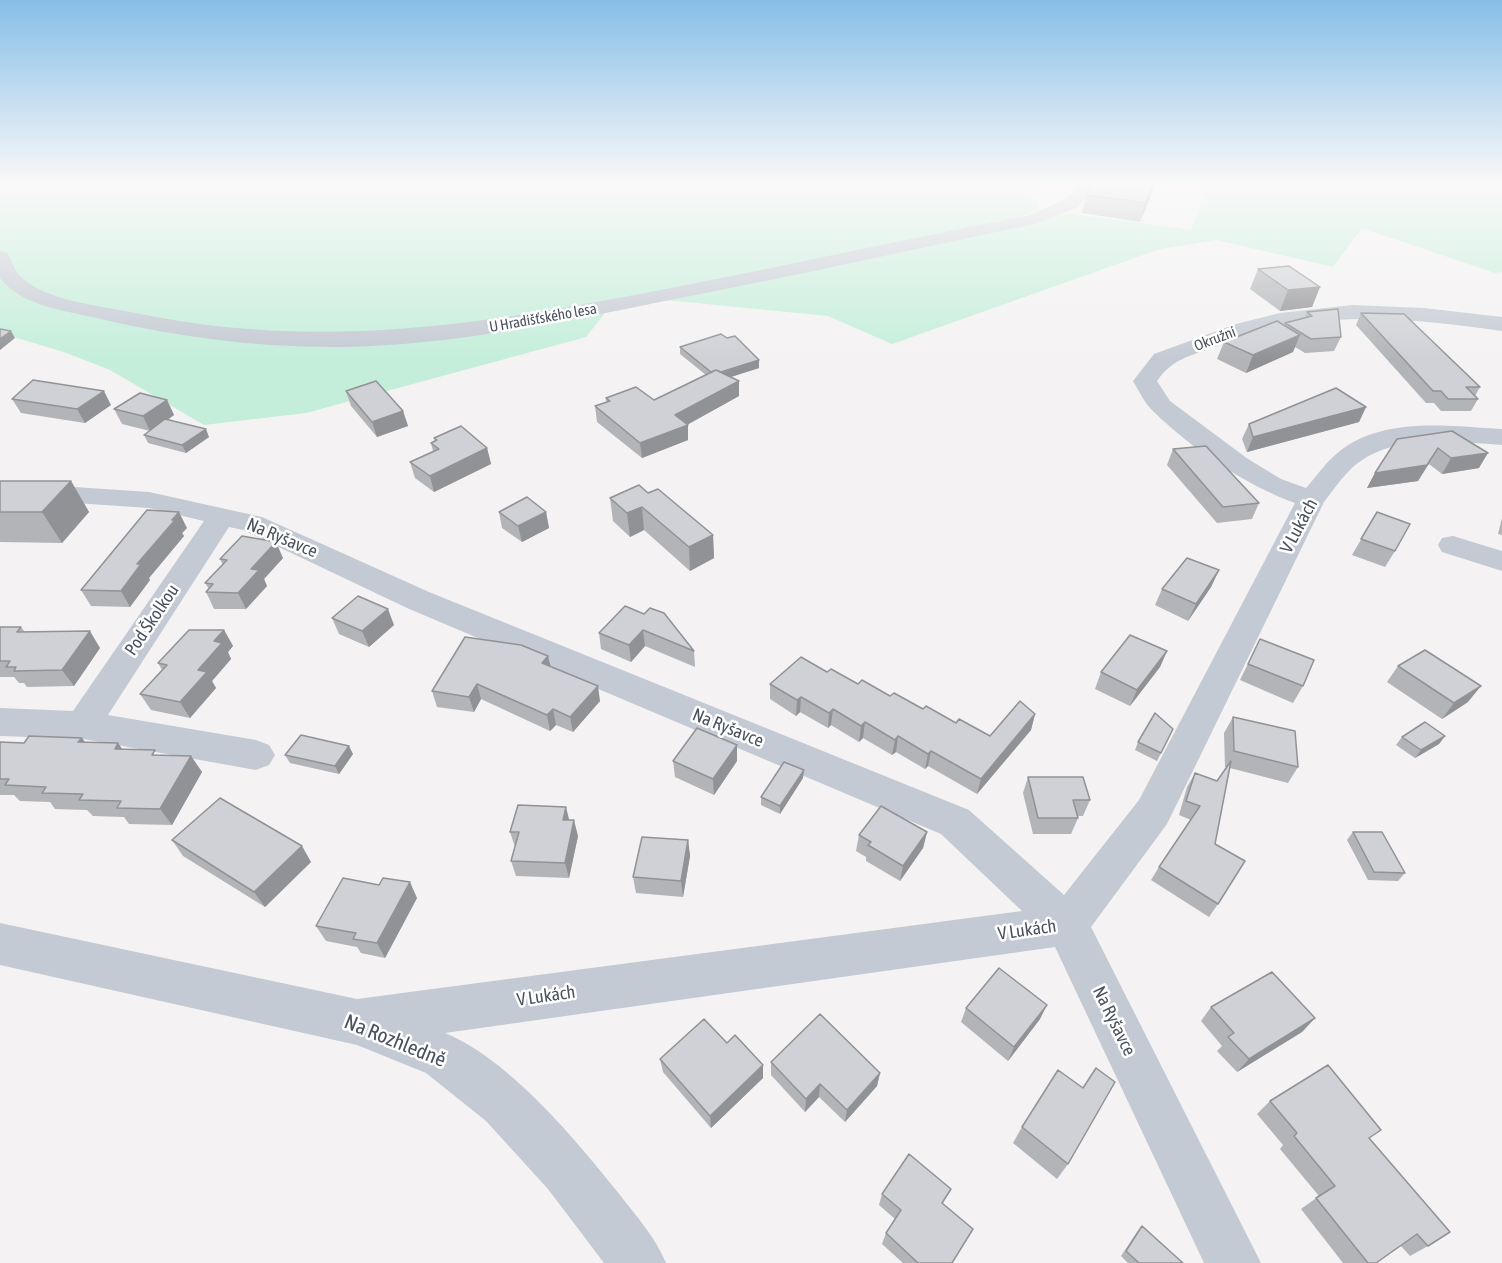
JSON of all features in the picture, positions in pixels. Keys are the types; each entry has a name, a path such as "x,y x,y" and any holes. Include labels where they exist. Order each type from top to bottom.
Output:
{"street":[{"name":"U Hradišťského lesa","path":"0,257 2,267 16,284 44,298 128,319 235,335 304,340 391,338 512,325 922,242"},
{"name":"Okružní","path":"1311,499 1271,485 1238,465 1161,406 1145,381 1158,362 1233,331 1289,316 1356,309 1426,314 1502,324"},
{"name":"V Lukách","path":"357,1022 1067,925 1153,812 1311,499 1344,461 1378,440 1427,433 1502,437"},
{"name":"Na Ryšavce","path":"0,490 148,500 252,523 418,600 955,822 1067,925 1233,1263"},
{"name":"Pod Školkou","path":"83,724 222,515"},
{"path":"1453,545 1502,561"},
{"path":"0,722 83,724 256,755"},
{"name":"Na Rozhledně","path":"0,944 357,1022 443,1056 504,1103 567,1170 638,1263"}],"green space":[{"path":"0,242 904,242 616,299 586,337 306,413 204,425 110,370 64,352 0,333"},
{"path":"933,242 1205,242 1160,249 892,344 828,316 665,300"},
{"path":"1225,242 1352,242 1333,267"},
{"path":"1403,242 1502,242 1502,272 1495,273"}],"building":[{"path":"1289,266 1320,287 1288,290 1258,269"},
{"path":"1338,309 1341,337 1311,339 1285,323 1312,316 1307,312"},
{"path":"1361,313 1404,314 1480,387 1466,387 1478,399 1448,399 1441,391 1433,391"},
{"path":"1277,321 1300,335 1253,355 1224,342"},
{"path":"0,329 11,331 0,339"},
{"path":"721,334 727,338 735,336 759,360 721,372 716,370 711,372 680,347"},
{"path":"716,370 739,381 675,415 688,425 640,443 595,406 610,401 606,398 636,387 654,400"},
{"path":"33,380 104,391 77,409 12,399"},
{"path":"376,381 403,411 372,422 346,391"},
{"path":"1336,388 1366,407 1253,437 1249,424"},
{"path":"140,393 167,400 143,416 114,409"},
{"path":"165,419 206,429 182,445 144,435"},
{"path":"461,426 487,448 430,476 410,462 439,449 431,443 437,440 434,438"},
{"path":"1452,431 1488,453 1451,458 1438,448 1427,465 1375,473 1397,439"},
{"path":"1206,446 1259,503 1223,507 1173,449"},
{"path":"0,481 71,481 42,512 0,512"},
{"path":"639,485 648,493 658,489 713,535 689,547 642,507 627,513 610,498"},
{"path":"527,497 546,512 518,526 499,512"},
{"path":"147,510 179,512 172,520 175,520 137,564 141,564 121,591 81,590"},
{"path":"1377,512 1410,524 1395,551 1361,539"},
{"path":"242,536 276,542 251,569 259,570 238,593 206,592 213,584 205,583 227,560 220,559"},
{"path":"1187,558 1219,570 1196,604 1162,589"},
{"path":"358,596 388,609 362,631 332,618"},
{"path":"625,606 644,614 650,608 664,613 694,651 643,630 629,645 599,633"},
{"path":"0,627 21,627 17,632 90,631 62,670 14,671 16,667 6,667 10,661 0,661"},
{"path":"189,630 224,630 214,641 222,643 198,670 207,672 180,702 140,694 167,665 158,663"},
{"path":"1130,635 1167,651 1137,690 1101,672"},
{"path":"465,637 521,645 548,656 542,663 598,686 570,717 553,709 547,715 477,684 469,697 432,691"},
{"path":"1260,639 1314,660 1303,686 1248,664"},
{"path":"1425,650 1481,686 1454,703 1398,666"},
{"path":"801,657 827,672 831,669 858,684 862,680 890,696 894,693 923,709 926,706 956,723 959,719 990,736 1020,701 1035,714 981,779 931,751 928,754 898,736 895,740 865,722 861,726 833,709 829,713 801,697 797,700 770,684"},
{"path":"1155,713 1173,729 1161,753 1138,742"},
{"path":"1233,717 1295,731 1298,767 1234,751"},
{"path":"1425,722 1445,736 1421,750 1402,737"},
{"path":"697,728 737,745 713,779 673,761"},
{"path":"301,735 349,746 335,766 285,755"},
{"path":"29,736 82,738 78,742 118,743 115,749 155,750 152,755 191,756 160,809 117,808 121,801 79,800 83,794 42,793 46,787 5,785 9,779 0,779 0,742 24,743"},
{"path":"1231,761 1215,844 1245,861 1218,904 1159,867 1200,806 1186,801 1195,773 1217,781"},
{"path":"784,762 804,770 780,806 761,797"},
{"path":"1028,777 1083,777 1090,800 1073,800 1078,818 1038,818"},
{"path":"220,798 302,846 254,892 172,840"},
{"path":"518,805 566,807 563,820 574,820 565,863 511,861 519,832 510,832"},
{"path":"881,806 927,832 903,866 868,845 871,842 859,835"},
{"path":"1353,832 1382,832 1405,873 1374,872"},
{"path":"642,837 688,840 681,881 633,877"},
{"path":"343,878 379,885 383,878 410,882 377,943 353,939 356,933 316,926"},
{"path":"999,968 1047,1005 1014,1047 966,1008"},
{"path":"1272,972 1315,1018 1249,1059 1228,1037 1234,1033 1211,1007"},
{"path":"820,1014 880,1073 847,1110 820,1084 806,1099 771,1062"},
{"path":"704,1019 727,1043 735,1035 763,1065 710,1116 660,1059"},
{"path":"1328,1065 1381,1130 1369,1138 1450,1232 1428,1246 1417,1234 1376,1263 1368,1263 1316,1198 1335,1186 1294,1136 1297,1133 1270,1101"},
{"path":"1096,1068 1115,1082 1068,1164 1022,1127 1058,1070 1083,1088"},
{"path":"909,1154 951,1189 942,1203 973,1229 952,1263 918,1263 886,1233 901,1210 882,1194"},
{"path":"1142,1226 1183,1263 1139,1263 1126,1251"}]}
